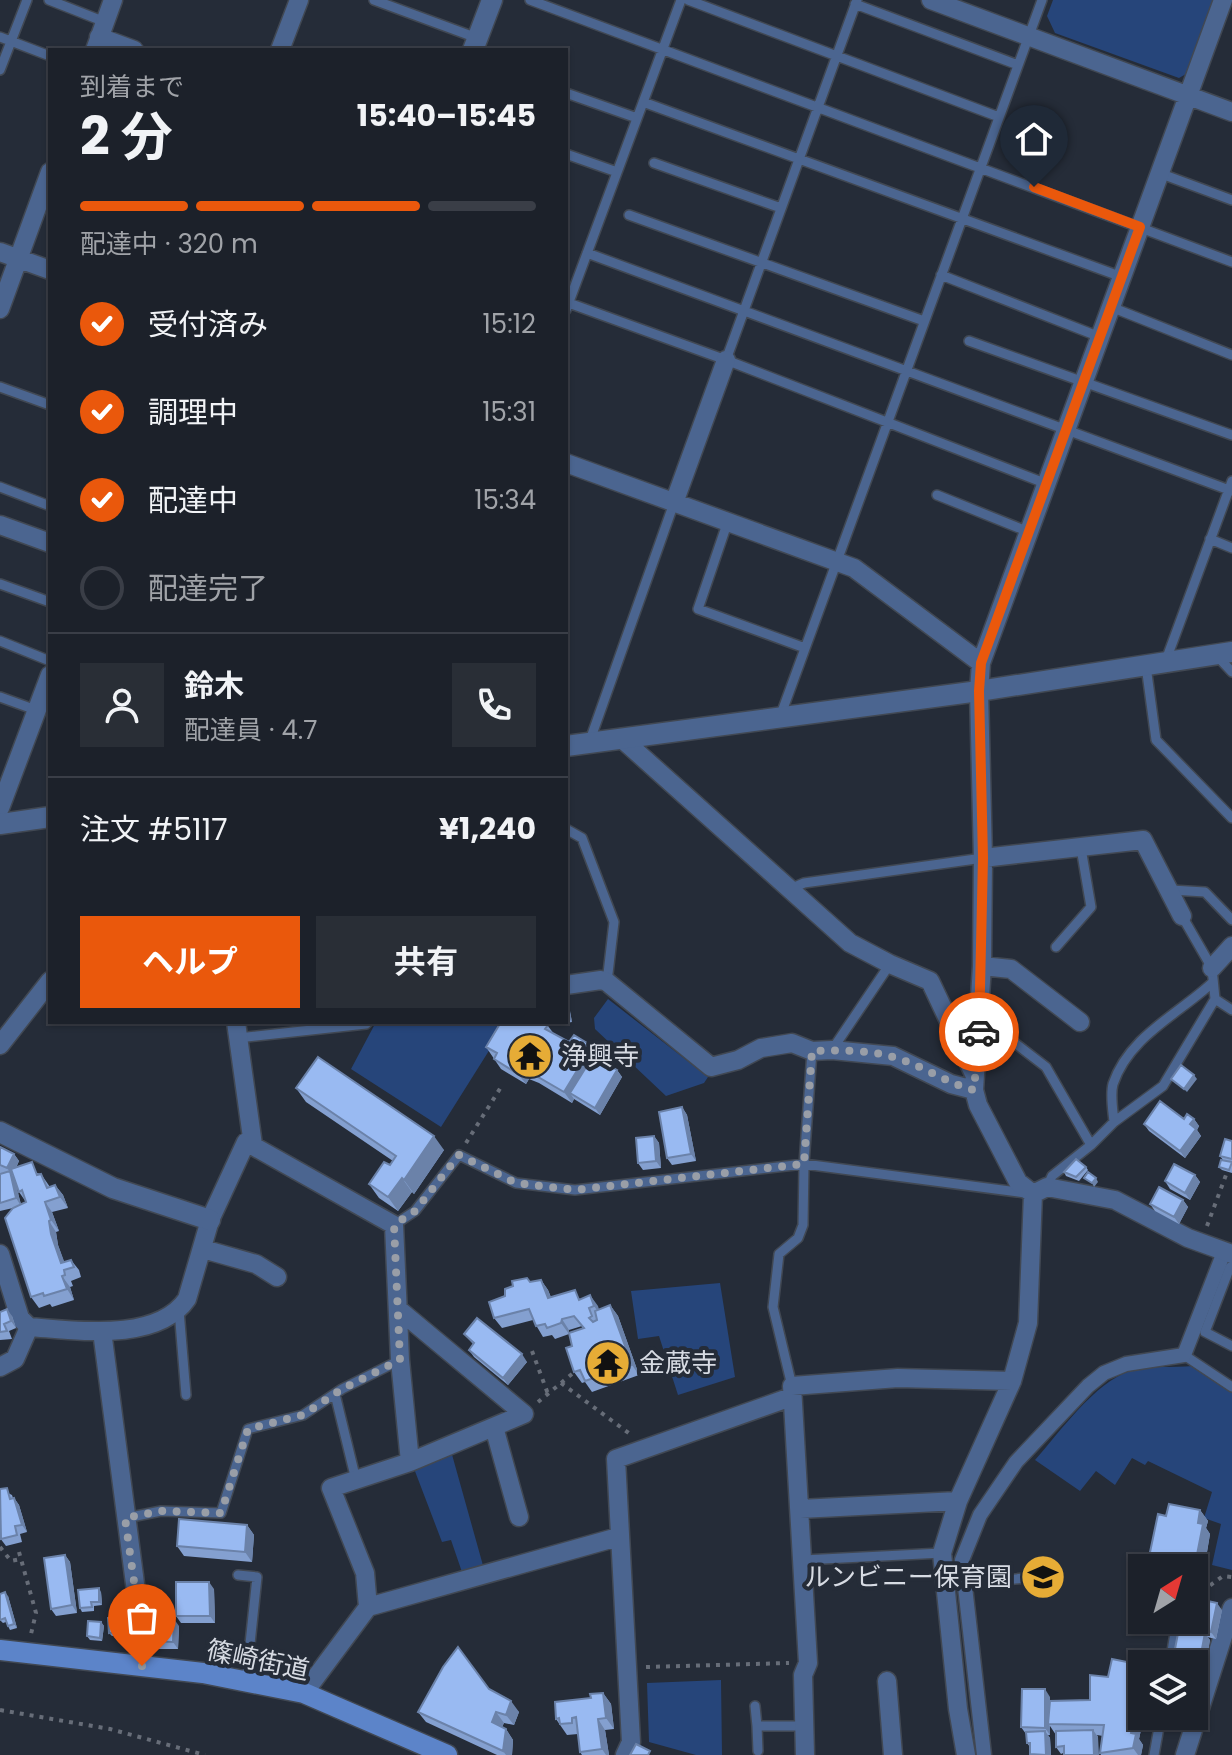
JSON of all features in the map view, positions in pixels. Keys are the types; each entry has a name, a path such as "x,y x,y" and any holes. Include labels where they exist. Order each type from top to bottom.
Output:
{"main road":[{"name":"篠崎街道","path":"0,1650 203,1673 304,1693 447,1755"}],"street":[{"path":"113,0 100,36 129,48"},
{"path":"281,48 299,0"},
{"path":"475,44 492,0"},
{"path":"931,0 1232,112"},
{"path":"984,1755 962,1560 980,1515 1016,1462 1104,1373 1126,1364 1184,1355 1230,1258 1115,1200 1040,1190 1018,1182 978,1105 975,1083 982,966 981,663 1223,0"},
{"path":"0,309 48,177"},
{"path":"0,252 48,269"},
{"path":"674,503 726,360"},
{"path":"568,464 854,568 981,663"},
{"path":"0,525 48,542"},
{"path":"568,746 979,691 1224,654"},
{"path":"0,808 48,680"},
{"path":"621,738 850,943 930,981 975,1083"},
{"path":"0,824 48,817"},
{"path":"983,858 1143,840 1182,916"},
{"path":"1213,975 1232,946"},
{"path":"982,966 1011,969 1080,1022"},
{"path":"568,985 601,980 607,982 711,1067 738,1060 761,1048 792,1043 812,1051 893,1056 951,1084 975,1083"},
{"path":"0,1045 48,984"},
{"path":"237,1030 253,1145"},
{"path":"0,1132 113,1188 210,1220"},
{"path":"0,1254 20,1318 29,1327 102,1331 143,1327 179,1310 187,1299 210,1220 246,1142 253,1145 394,1225 400,1360 410,1462"},
{"path":"966,1755 958,1709 942,1553 958,1501 1012,1381 1028,1323 1040,1190"},
{"path":"203,1249 256,1264 277,1277"},
{"path":"368,1607 365,1573 331,1488 410,1462 524,1414 398,1309"},
{"path":"0,1367 15,1359 29,1327"},
{"path":"102,1331 143,1645 142,1666"},
{"path":"625,1755 631,1742 616,1459 792,1392 898,1378 1012,1381"},
{"path":"792,1392 808,1663 803,1675 805,1755"},
{"path":"494,1427 519,1517"},
{"path":"800,1509 958,1501"},
{"path":"304,1693 368,1607 618,1537"},
{"path":"1185,1755 1232,1608"},
{"path":"887,1681 893,1755"}],"lane":[{"path":"0,70 27,0"},
{"path":"49,0 100,36"},
{"path":"374,0 475,44"},
{"path":"530,0 1232,262"},
{"path":"568,302 681,0"},
{"path":"688,0 999,117"},
{"path":"780,717 1042,0"},
{"path":"726,360 856,2 1018,65"},
{"path":"0,37 48,55"},
{"path":"568,94 637,118"},
{"path":"643,102 1122,277"},
{"path":"568,155 617,172"},
{"path":"654,163 781,208"},
{"path":"1159,173 1232,200"},
{"path":"629,215 924,321"},
{"path":"587,253 1066,430 1231,487 1156,664 1156,740 1232,818"},
{"path":"941,275 1100,337"},
{"path":"568,305 726,360 1047,484"},
{"path":"1111,307 1232,355"},
{"path":"969,341 1232,435"},
{"path":"0,387 48,404"},
{"path":"0,487 48,505"},
{"path":"937,495 1029,532"},
{"path":"589,743 674,503"},
{"path":"728,521 698,609 805,648"},
{"path":"1210,539 1232,548"},
{"path":"0,584 48,601"},
{"path":"0,641 48,660"},
{"path":"1224,654 1232,672"},
{"path":"0,697 36,710"},
{"path":"568,830 582,838 614,922 607,982"},
{"path":"1056,947 1091,907 1081,848"},
{"path":"790,889 804,883 983,858"},
{"path":"1171,890 1205,892 1232,920"},
{"path":"394,1225 415,1211 459,1155 516,1183 575,1190 804,1164 1040,1190 1114,1122 1163,1086 1215,999 1213,975 1182,916"},
{"path":"832,1050 890,964"},
{"path":"1114,1122 1112,1087 1124,1063 1140,1041 1191,1003 1213,975"},
{"path":"1215,999 1232,1010"},
{"path":"980,1016 1046,1067 1091,1145"},
{"path":"237,1030 366,1024"},
{"path":"792,1392 773,1307 779,1254 798,1238 803,1225 812,1051"},
{"path":"1230,1258 1205,1332 1232,1346"},
{"path":"179,1310 186,1395"},
{"path":"1184,1355 1232,1387"},
{"path":"125,1518 161,1511 221,1513 248,1429 303,1415 335,1394 400,1360"},
{"path":"335,1394 356,1480"},
{"path":"803,1560 942,1553"},
{"path":"238,1575 257,1577 246,1682"},
{"path":"944,1586 1035,1577"},
{"path":"755,1706 758,1751"},
{"path":"757,1726 804,1726"},
{"path":"1154,1755 1158,1730"}],"path":[{"path":"459,1155 501,1087"},
{"path":"1201,1243 1226,1175"},
{"path":"532,1351 548,1394"},
{"path":"524,1414 572,1374"},
{"path":"561,1383 629,1432 635,1452"},
{"path":"0,1547 11,1561 21,1559"},
{"path":"19,1552 36,1613 30,1640"},
{"path":"1208,1587 1223,1576 1232,1577"},
{"path":"626,1667 808,1663"},
{"path":"0,1710 110,1729 205,1755"}],"shaded area":[{"path":"1053,0 1215,0 1186,74 1179,78 1055,33 1047,16"},
{"path":"608,999 708,1077 704,1083 666,1096 595,1029 594,1018"},
{"path":"375,1024 506,1024 441,1127 351,1069"},
{"path":"720,1283 735,1377 678,1395 659,1336 638,1339 631,1291"},
{"path":"1193,1366 1232,1386 1232,1570 1212,1565 1221,1524 1204,1518 1212,1492 1148,1461 1145,1465 1132,1458 1115,1485 1096,1471 1080,1491 1035,1460 1078,1410 1117,1377 1145,1368"},
{"path":"451,1451 484,1569 463,1575 451,1540 442,1542 413,1466"},
{"path":"721,1680 722,1755 696,1755 649,1742 647,1683"}],"building":[{"path":"500,1024 546,1024 545,1029 569,1042 574,1035 592,1046 564,1092 521,1069 518,1074 494,1059 497,1053 486,1047"},
{"path":"593,1056 617,1070 595,1108 570,1093"},
{"path":"318,1057 434,1136 404,1180 402,1178 388,1197 369,1184 384,1162 390,1165 396,1156 296,1088"},
{"path":"1181,1065 1194,1075 1184,1089 1171,1079"},
{"path":"1160,1101 1184,1119 1187,1114 1194,1119 1190,1124 1196,1129 1180,1151 1144,1124"},
{"path":"682,1107 691,1154 667,1158 659,1112"},
{"path":"654,1136 656,1161 638,1163 636,1138"},
{"path":"1225,1139 1232,1141 1232,1159 1220,1156"},
{"path":"0,1147 14,1154 7,1168 0,1165"},
{"path":"1076,1159 1086,1167 1076,1177 1064,1172"},
{"path":"1221,1160 1232,1162 1229,1170 1219,1167"},
{"path":"32,1162 47,1188 55,1185 60,1197 45,1202 51,1220 51,1234 61,1263 71,1260 74,1267 64,1270 65,1275 62,1276 67,1289 31,1297 5,1218 13,1208 26,1202 11,1169"},
{"path":"1174,1164 1195,1175 1185,1193 1165,1181"},
{"path":"10,1171 16,1198 0,1203 0,1174"},
{"path":"1088,1172 1096,1178 1092,1183 1084,1178"},
{"path":"1159,1187 1183,1200 1174,1217 1150,1204"},
{"path":"527,1278 530,1282 541,1280 548,1298 575,1290 579,1300 590,1295 594,1306 589,1308 592,1316 589,1318 593,1322 597,1320 595,1311 610,1305 632,1365 585,1381 580,1370 574,1372 566,1348 572,1346 569,1333 584,1328 574,1316 547,1328 545,1324 536,1326 529,1309 494,1318 489,1302 505,1296 505,1289 513,1286 512,1281"},
{"path":"7,1309 11,1321 4,1324 7,1331 0,1332 0,1312"},
{"path":"477,1318 522,1354 503,1378 469,1350 474,1343 464,1334"},
{"path":"7,1488 10,1499 14,1498 22,1525 15,1526 17,1535 1,1539 0,1489"},
{"path":"1169,1504 1200,1510 1198,1523 1203,1524 1197,1554 1150,1554 1158,1514 1166,1516"},
{"path":"179,1519 247,1525 245,1552 177,1546"},
{"path":"65,1555 72,1605 51,1609 44,1558"},
{"path":"176,1582 209,1582 210,1616 176,1616"},
{"path":"99,1588 99,1602 91,1602 92,1607 80,1608 78,1590"},
{"path":"5,1592 14,1624 8,1626 5,1618 0,1620 0,1594"},
{"path":"1208,1601 1217,1603 1211,1632 1208,1631"},
{"path":"129,1612 131,1630 109,1633 108,1618 111,1614"},
{"path":"148,1618 174,1619 173,1642 147,1641"},
{"path":"88,1621 101,1622 100,1638 87,1636"},
{"path":"1178,1634 1205,1634 1202,1650 1175,1649"},
{"path":"458,1647 489,1689 511,1701 506,1715 496,1712 492,1722 506,1729 503,1751 418,1712"},
{"path":"1112,1659 1128,1662 1128,1730 1136,1734 1133,1748 1100,1753 1104,1725 1048,1724 1050,1701 1090,1700 1090,1675 1108,1677"},
{"path":"1022,1689 1045,1689 1045,1728 1021,1727"},
{"path":"603,1693 606,1718 598,1719 602,1749 580,1752 576,1717 572,1718 572,1723 560,1724 559,1718 556,1719 555,1702 591,1698 590,1694"},
{"path":"1093,1730 1094,1755 1064,1755 1064,1746 1056,1747 1056,1731"},
{"path":"1045,1731 1046,1755 1030,1754 1026,1732"},
{"path":"636,1744 650,1751 648,1755 630,1755"}],"way so far":[{"path":"142,1666 143,1645 125,1518 161,1511 221,1513 248,1429 303,1415 342,1389 400,1360 394,1225 415,1211 459,1155 516,1183 575,1190 804,1164 812,1051 893,1056 951,1084 974,1090 979,1032"}],"place":[{"name":"浄興寺","path":"530,1056"},
{"name":"金蔵寺","path":"608,1363"},
{"name":"ルンビニー保育園","path":"1043,1577"}],"route":[{"path":"979,1032 983,858 981,663 1140,227 1034,187"}]}
